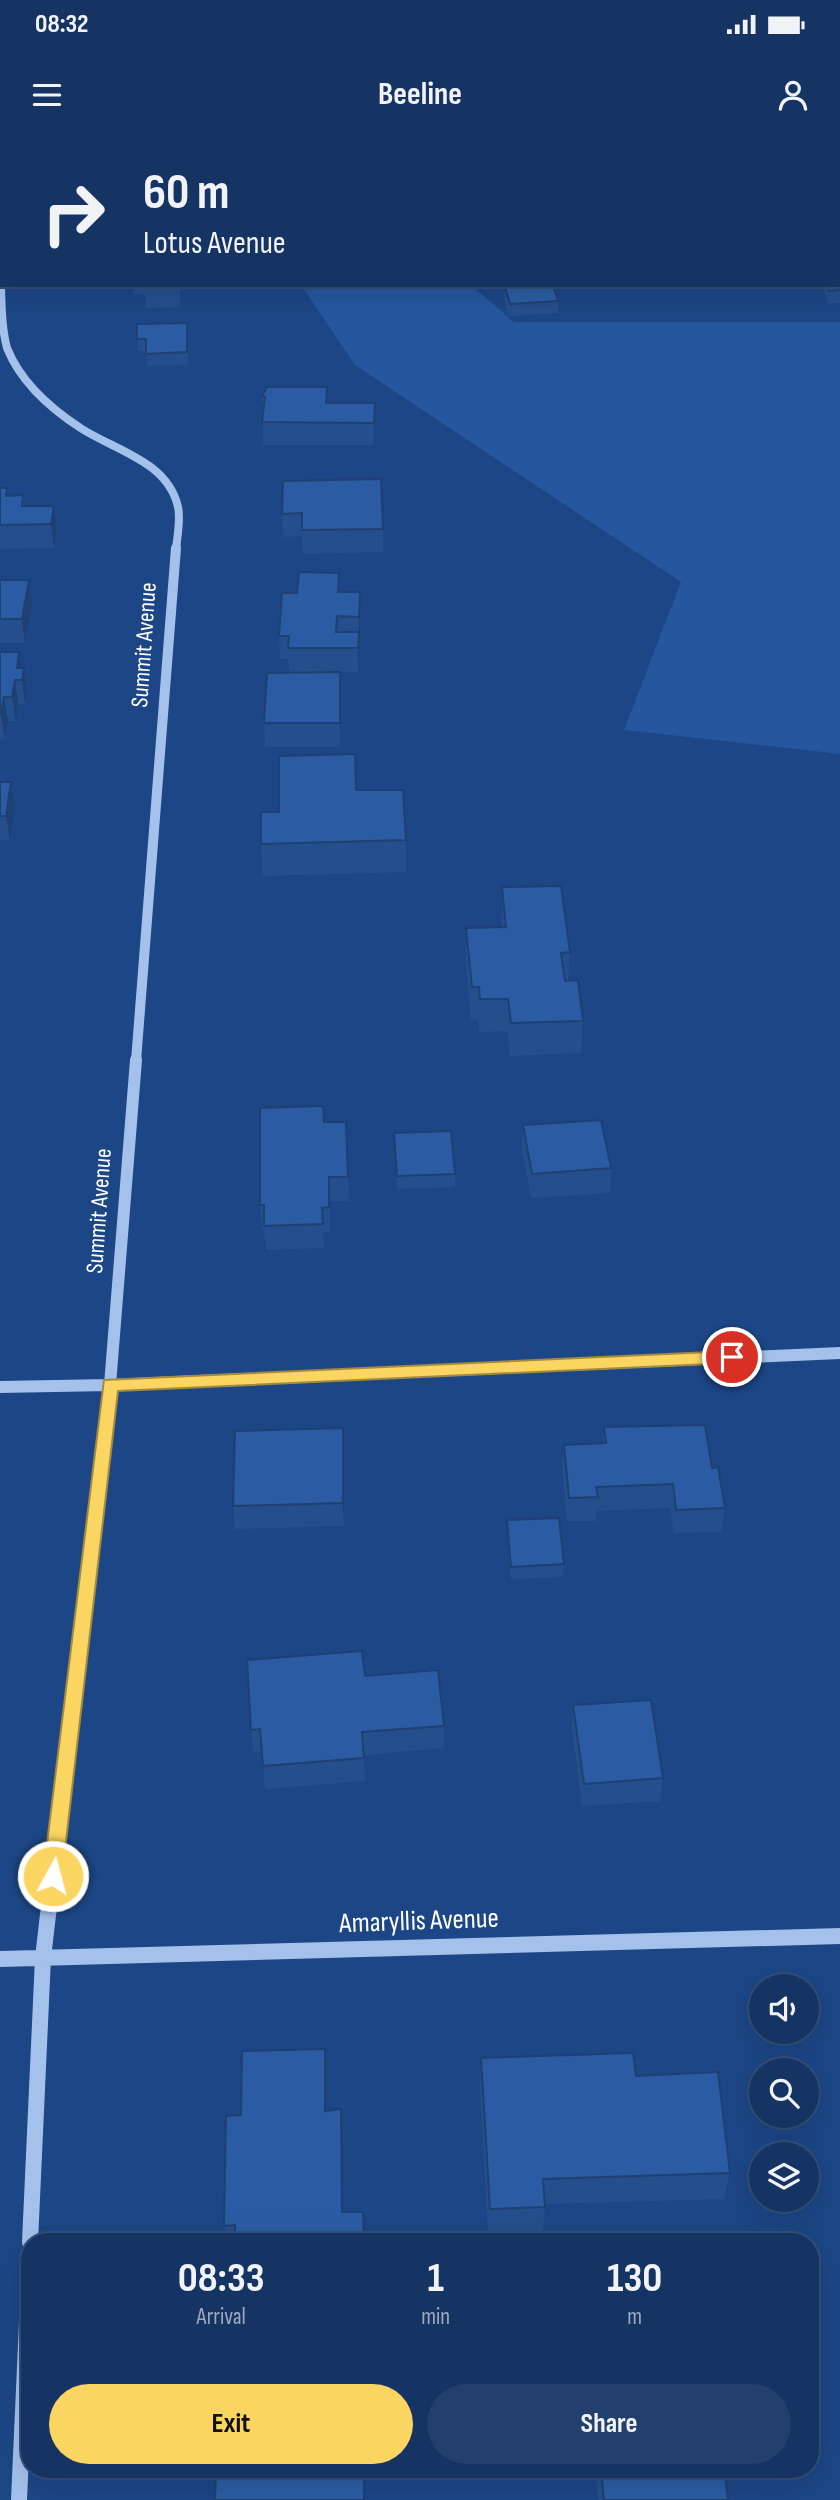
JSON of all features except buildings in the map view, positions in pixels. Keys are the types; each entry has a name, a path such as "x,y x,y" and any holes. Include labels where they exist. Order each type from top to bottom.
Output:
{"street":[{"name":"Summit Avenue","path":"0,287 1,328 10,355 27,382 52,407 85,430 152,467 170,486 179,510 110,1385 43,1958 30,2233"},
{"path":"0,1387 110,1385 840,1353"},
{"name":"Amaryllis Avenue","path":"0,1959 840,1936"},
{"path":"19,2500 21,2456"}],"shaded area":[{"path":"302,287 473,287 514,322 840,322 840,754 624,730 681,582 355,365"}],"route":[{"path":"53,1876 110,1385 732,1357"}]}
